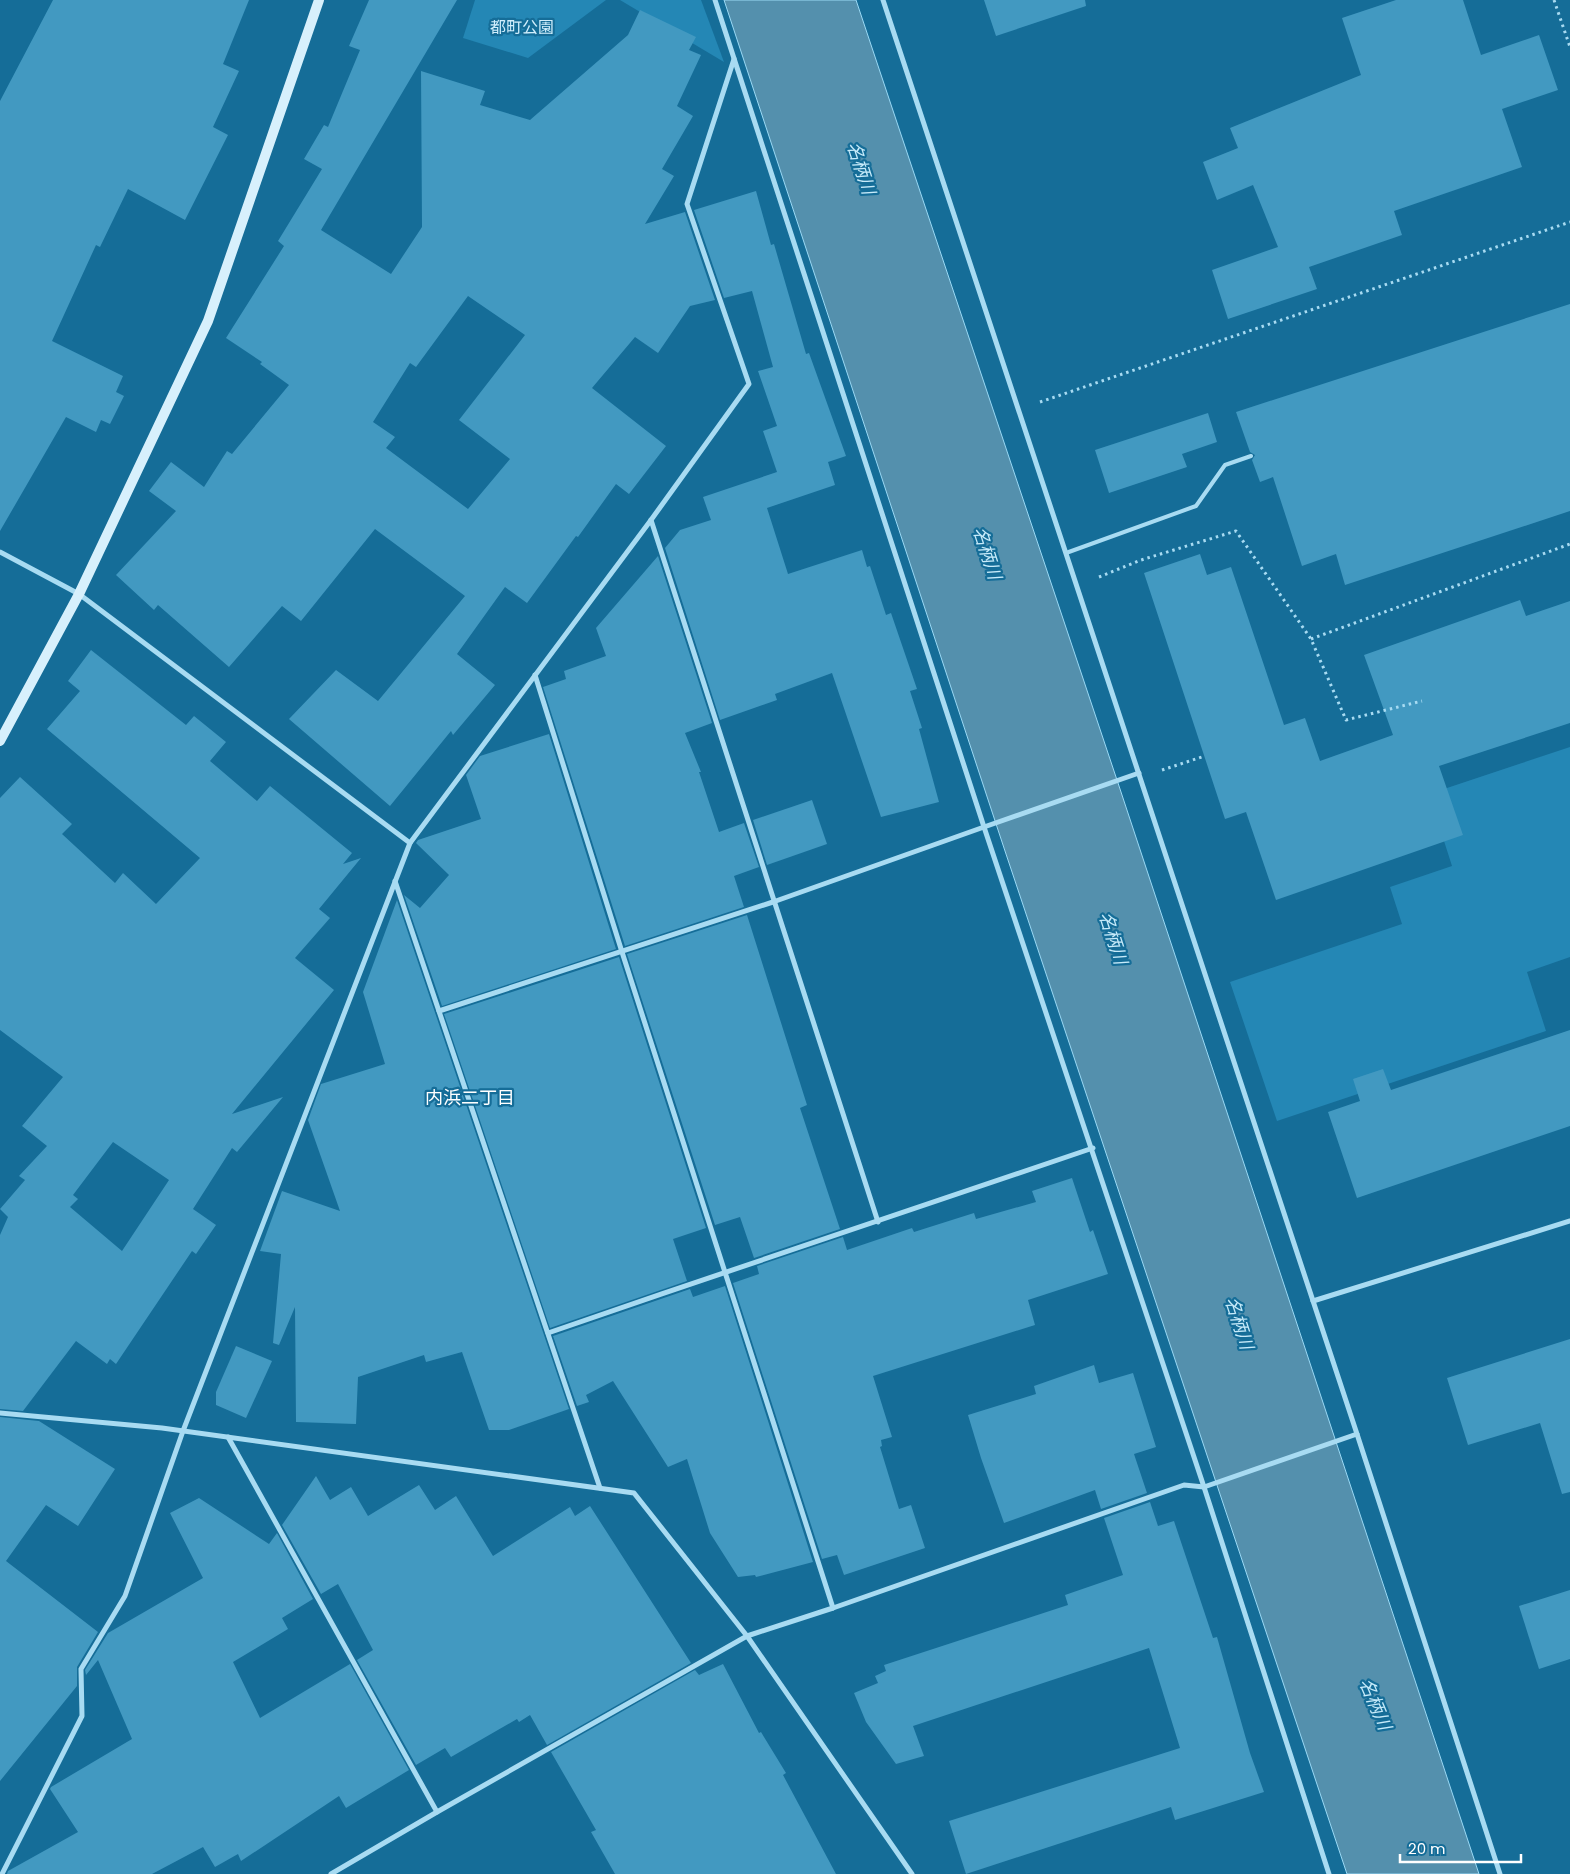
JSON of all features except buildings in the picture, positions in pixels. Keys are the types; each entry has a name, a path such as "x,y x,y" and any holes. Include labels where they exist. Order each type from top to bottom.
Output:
{"street":[{"path":"0,741 79,594 208,321 319,0"},
{"path":"715,0 984,826 1204,1487 1329,1874"},
{"path":"883,0 1357,1434 1500,1874"},
{"path":"2,1874 82,1716 81,1669 125,1596 183,1432 410,843 651,520 749,384 687,204 734,59"},
{"path":"651,520 878,1222"},
{"path":"0,552 79,594 410,843"},
{"path":"535,675 833,1608"},
{"path":"440,1011 773,902 984,826 1139,773"},
{"path":"395,881 600,1488"},
{"path":"548,1333 725,1271 878,1222 1092,1148"},
{"path":"1313,1301 1570,1221"},
{"path":"0,1413 183,1432 634,1493 747,1636 912,1874"},
{"path":"331,1874 747,1636 833,1608 1184,1485 1204,1487 1357,1434"},
{"path":"228,1438 437,1812"}],"lane":[{"path":"1066,553 1196,506 1225,466 1251,456"}],"path":[{"path":"1554,0 1570,47"},
{"path":"1037,402 1570,222"},
{"path":"1096,578 1141,560 1236,531 1311,639 1346,720 1422,701"},
{"path":"1311,639 1570,544"},
{"path":"1161,770 1205,756"}],"green space":[{"name":"都町公園","path":"475,0 606,0 528,58 463,38"},
{"path":"620,0 701,0 724,62"},
{"path":"1570,747 1570,957 1527,972 1546,1031 1277,1121 1230,982 1402,924 1390,887 1452,866 1429,794"}],"water":[{"name":"名柄川","path":"724,0 856,0 1119,786 1479,1874 1347,1874 1004,848"}],"district":[{"name":"内浜二丁目","path":"470,1098"}]}
